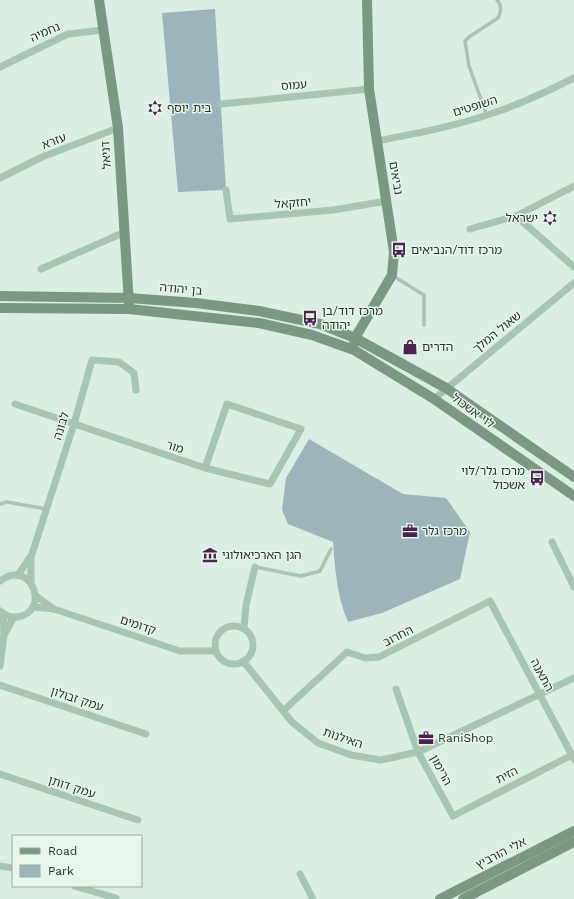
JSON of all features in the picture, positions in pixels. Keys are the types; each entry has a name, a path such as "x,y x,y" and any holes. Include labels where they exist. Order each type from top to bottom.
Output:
{"street":[{"name":"דניאל","path":"100,0 103,30 118,128 129,309"},
{"name":"נביאים","path":"354,350 355,338 392,275 394,252 370,89 367,0"},
{"name":"נחמיה","path":"0,67 68,34 103,30"},
{"name":"השופטים","path":"377,141 433,130 487,116 535,98 574,78"},
{"name":"עמוס","path":"221,104 370,89"},
{"name":"עזרא","path":"0,178 42,157 118,128"},
{"path":"470,229 516,216 574,186"},
{"name":"יחזקאל","path":"226,190 230,219 333,210 387,201"},
{"path":"516,216 574,267"},
{"path":"41,269 125,232"},
{"name":"שאול המלך","path":"434,399 574,283"},
{"name":"בן יהודה","path":"0,296 129,298 196,303 259,311 320,324 355,338"},
{"name":"בן יהודה","path":"0,308 129,309 259,323 312,335 354,350"},
{"name":"לוי אשכול","path":"355,338 446,388 574,477"},
{"name":"לוי אשכול","path":"354,350 434,399 574,496"},
{"name":"לבונה","path":"18,575 30,557 47,509 74,424 92,360 120,362 134,373 136,390"},
{"name":"מור","path":"15,404 205,468 270,484 301,429 227,404 205,468"},
{"path":"552,542 574,587"},
{"name":"לבונה","path":"30,557 31,582 36,596"},
{"path":"244,629 246,605 256,567"},
{"path":"0,581 11,575 18,575 31,582"},
{"path":"0,666 4,635 1,612 14,617 25,614 32,607 36,596"},
{"name":"קדומים","path":"36,596 54,610"},
{"name":"התאנה","path":"490,601 573,757"},
{"name":"החרוב","path":"283,711 347,652 365,658 379,657 490,601"},
{"name":"קדומים","path":"32,607 54,610 180,651 216,651"},
{"path":"4,635 14,617"},
{"path":"231,626 244,629 249,634 252,645 248,656 243,661 233,664 226,662 216,651 215,643 221,631 231,626"},
{"name":"האילנות","path":"243,661 292,722 318,743 351,755 381,760 418,752 574,678"},
{"name":"עמק זבולון","path":"0,685 146,734"},
{"name":"הרימון","path":"396,689 418,752 453,816"},
{"name":"הזית","path":"453,816 573,757"},
{"name":"עמק דותן","path":"0,774 138,820"},
{"name":"אלי הורביץ","path":"440,899 574,830"},
{"name":"אלי הורביץ","path":"463,899 574,842"},
{"path":"0,866 12,868"},
{"path":"300,874 312,899"},
{"path":"78,887 116,898"}],"lane":[{"path":"487,116 469,66 465,41 498,18 500,13 500,4 497,0"},
{"path":"392,275 424,295 424,325"},
{"path":"0,504 7,502 47,509"},
{"path":"256,567 301,576 320,571 331,549"}],"green space":[{"path":"215,9 226,190 178,192 162,13"},
{"path":"309,439 403,494 446,498 470,532 460,579 382,613 348,622 339,593 333,542 288,524 282,510 286,478"}],"place":[{"name":"בית יוסף","path":"155,108"},
{"name":"ישראל","path":"550,218"},
{"name":"מרכז דוד/הנביאים","path":"399,250"},
{"name":"מרכז דוד/בן יהודה","path":"310,318"},
{"name":"הדרים","path":"410,347"},
{"name":"מרכז גלר/לוי אשכול","path":"537,478"},
{"name":"מרכז גלר","path":"410,531"},
{"name":"הגן הארכיאולוגי","path":"210,555"},
{"name":"RaniShop","path":"426,738"}]}
